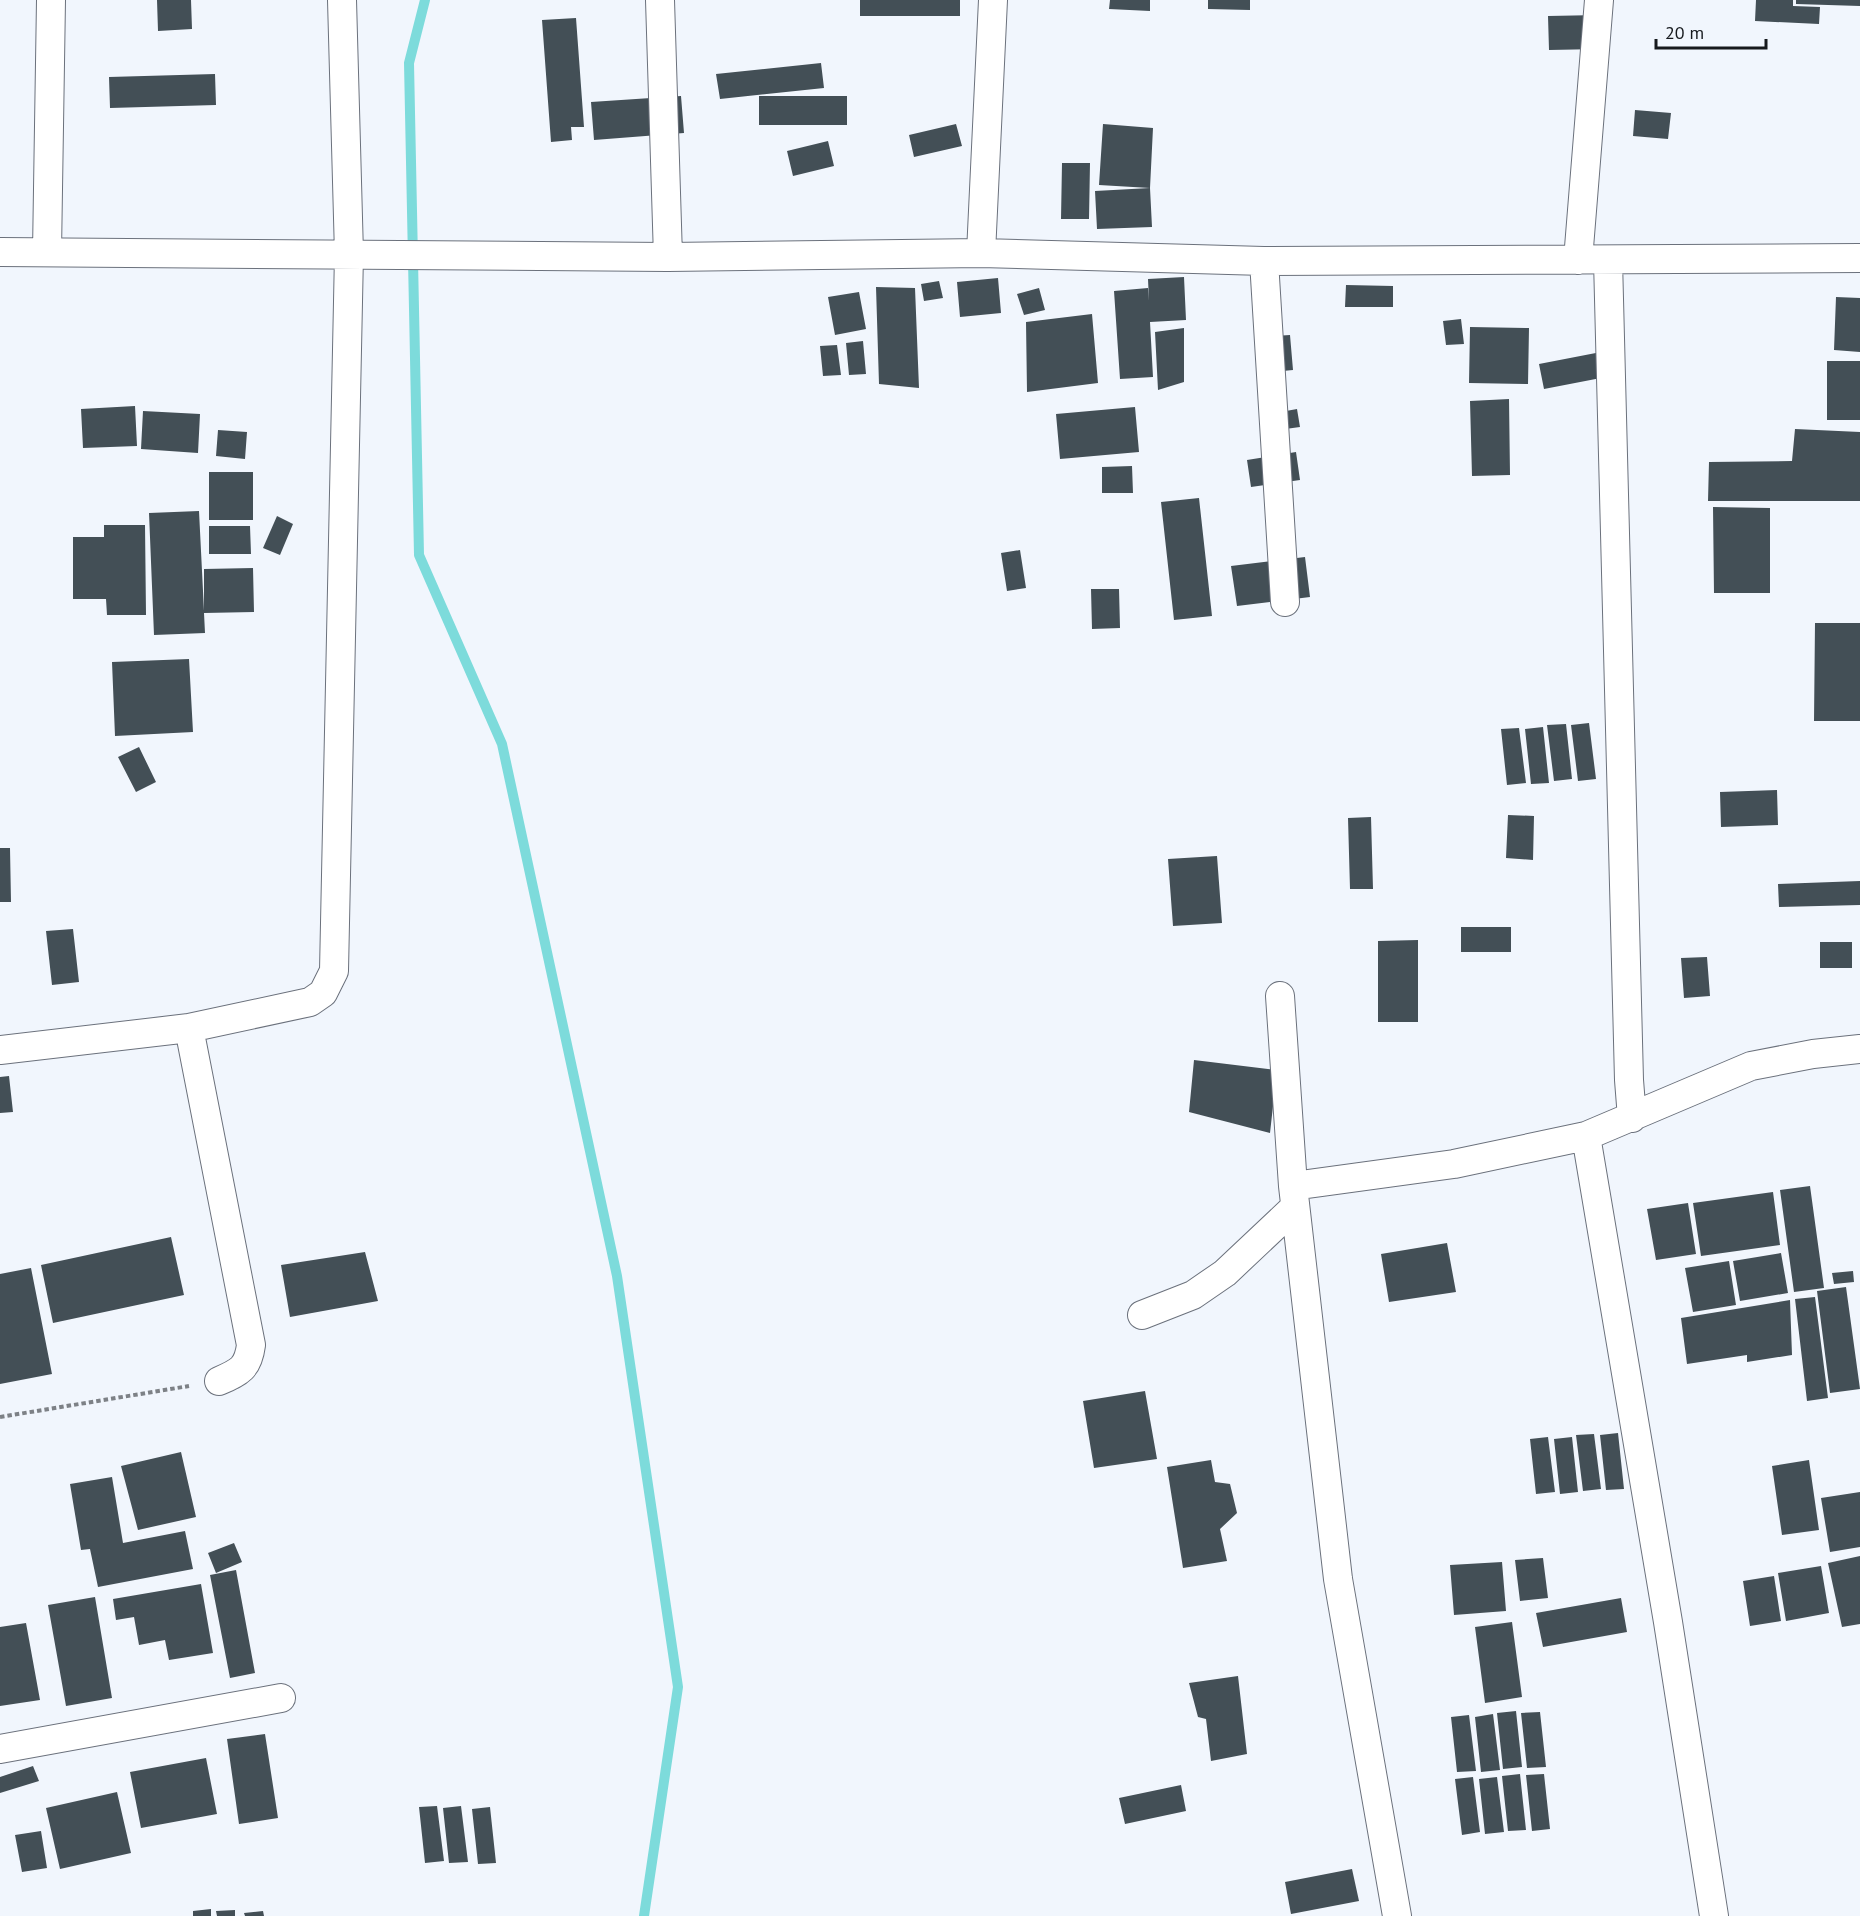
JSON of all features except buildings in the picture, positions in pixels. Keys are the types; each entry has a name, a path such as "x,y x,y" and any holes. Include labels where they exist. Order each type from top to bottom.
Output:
{"street":[{"path":"47,252 51,0"},
{"path":"0,1050 189,1028 310,1002 322,993 334,971 349,255 342,0"},
{"path":"660,0 668,257"},
{"path":"981,252 993,0"},
{"path":"1578,260 1599,0"},
{"path":"0,252 668,257 981,252 1264,261 1860,258"},
{"path":"1608,260 1628,1056 1632,1118"},
{"path":"1264,261 1285,602"},
{"path":"1280,996 1294,1197 1338,1580 1397,1916"},
{"path":"189,1028 251,1345 249,1361 236,1374 219,1381"},
{"path":"1142,1315 1193,1295 1225,1274 1294,1197 1586,1136 1751,1066 1813,1054 1860,1049"},
{"path":"1586,1136 1668,1622 1714,1916"},
{"path":"0,1749 281,1698"}],"path":[{"path":"0,1417 219,1381"}],"waterway":[{"path":"425,0 409,63 419,555 502,744 617,1276 678,1687 644,1916"}]}
